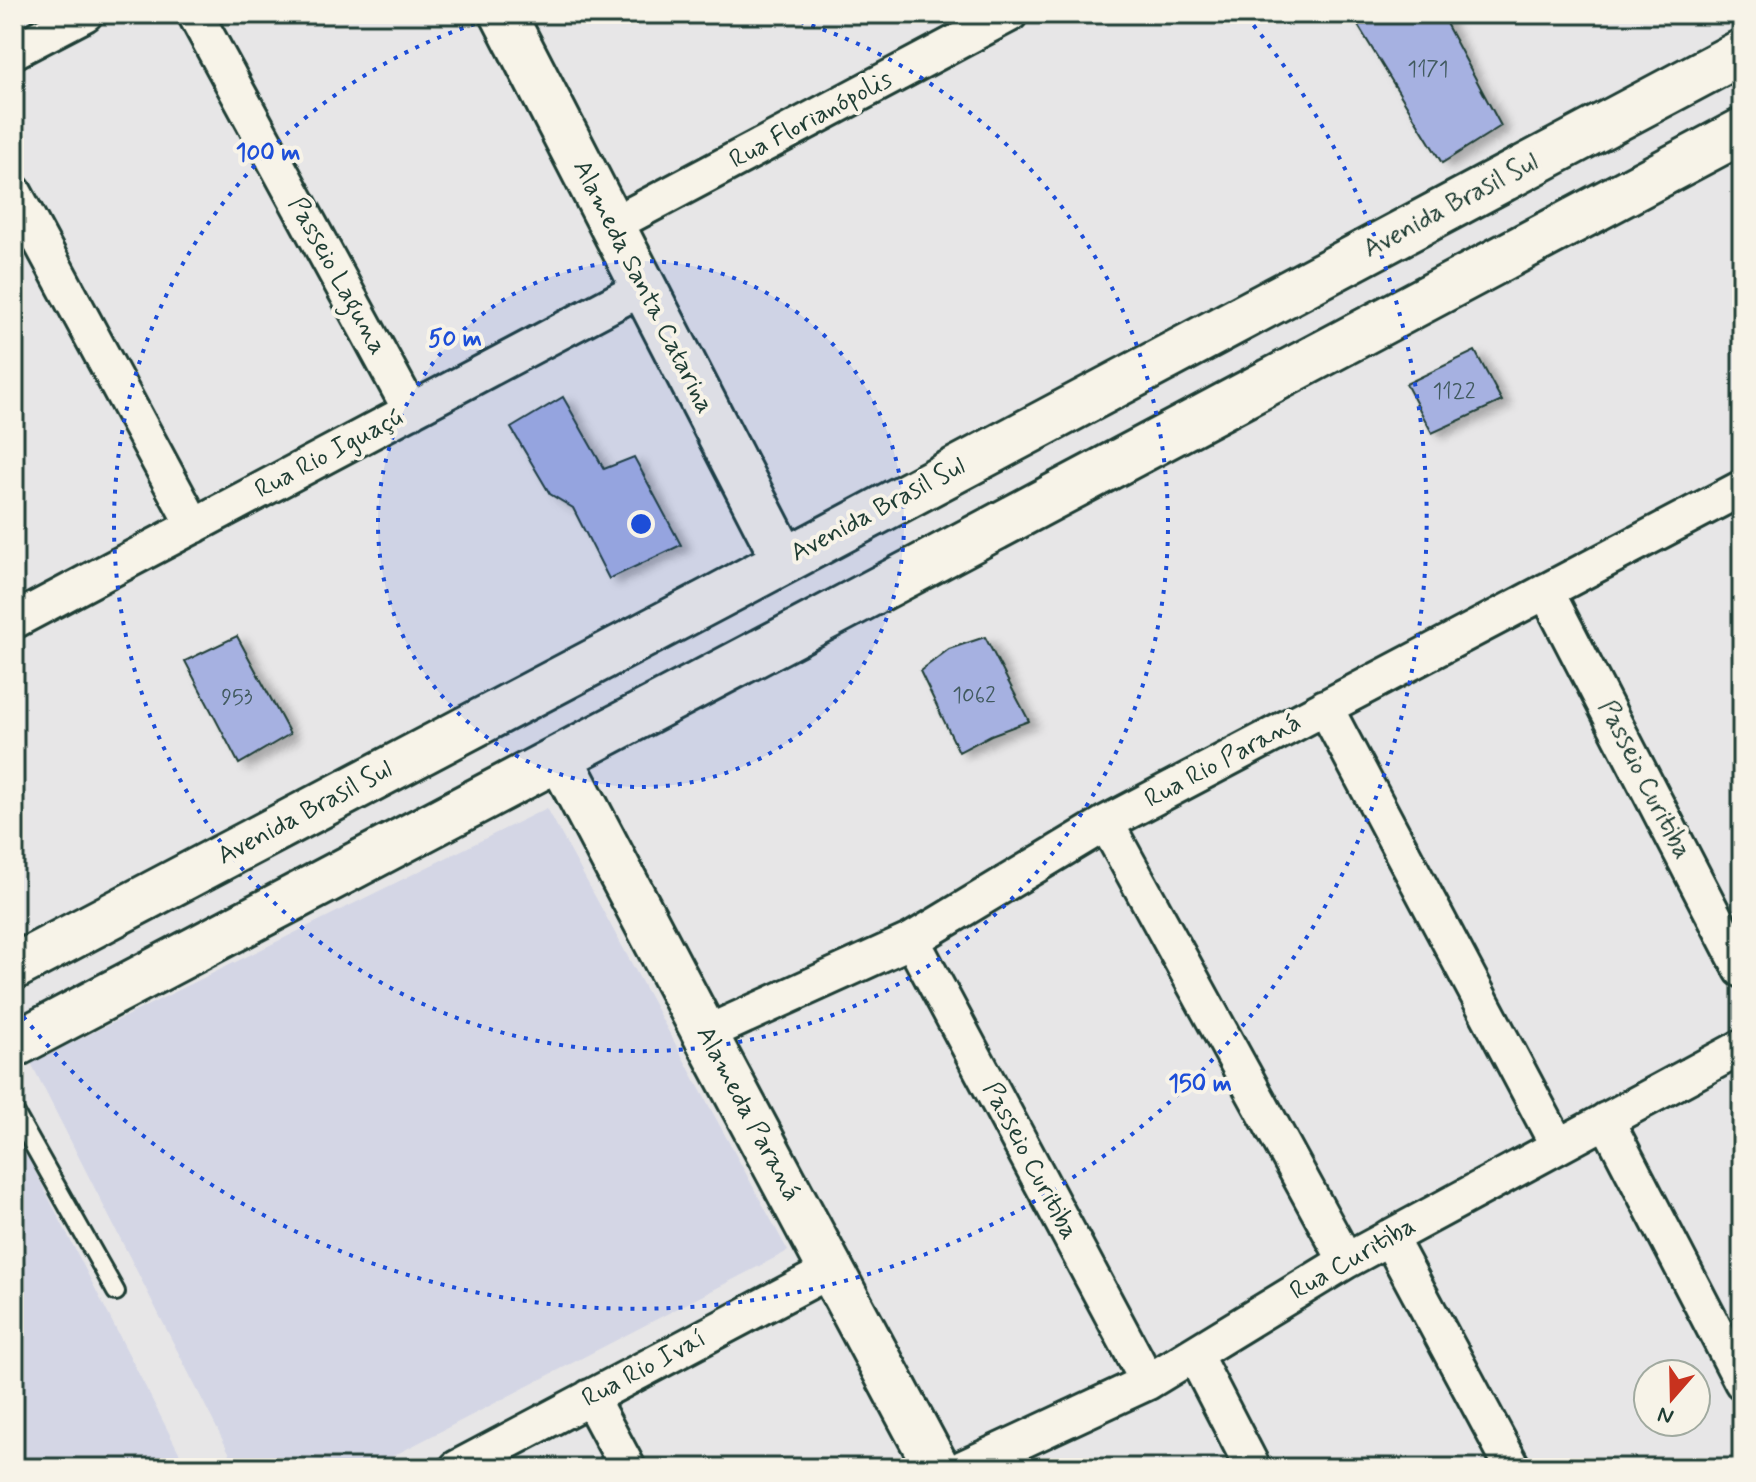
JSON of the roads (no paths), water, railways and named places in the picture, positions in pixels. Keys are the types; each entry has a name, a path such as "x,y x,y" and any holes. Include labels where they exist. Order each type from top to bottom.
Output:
{"main road":[{"name":"Alameda Santa Catarina","path":"503,14 784,559"},
{"name":"Avenida Brasil Sul","path":"14,967 1742,52"},
{"path":"14,1045 1742,131"},
{"path":"830,536 858,550 865,576 855,602"},
{"name":"Alameda Paraná","path":"560,758 937,1468"}],"street":[{"path":"14,51 85,14"},
{"name":"Passeio Laguna","path":"195,14 411,411"},
{"name":"Rua Florianópolis","path":"612,225 1010,14"},
{"path":"14,192 194,526"},
{"name":"Rua Rio Iguaçú","path":"14,621 644,287"},
{"name":"Rua Rio Paraná","path":"705,1034 912,940 1106,823 1742,488"},
{"name":"Passeio Curitiba","path":"1546,591 1742,970"},
{"path":"1325,707 1558,1146"},
{"path":"1106,823 1346,1261"},
{"name":"Passeio Curitiba","path":"912,940 1148,1382"},
{"name":"Rua Curitiba","path":"963,1468 1148,1382 1346,1261 1742,1047"},
{"path":"1606,1120 1742,1382"},
{"path":"1389,1237 1513,1468"},
{"name":"Rua Rio Ivaí","path":"457,1468 831,1270"},
{"path":"1194,1354 1253,1468"},
{"path":"590,1397 628,1468"}],"lane":[{"path":"14,1111 116,1292"}]}
